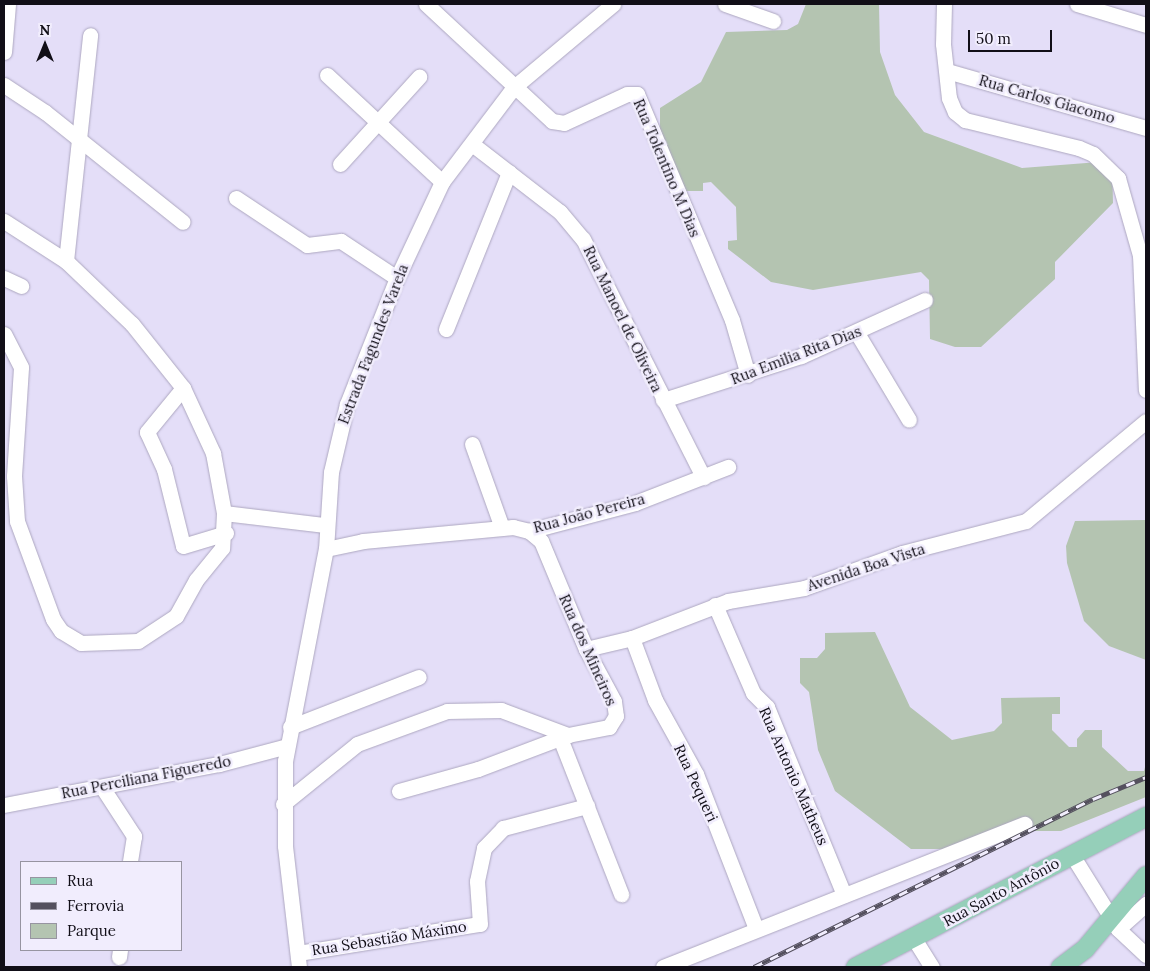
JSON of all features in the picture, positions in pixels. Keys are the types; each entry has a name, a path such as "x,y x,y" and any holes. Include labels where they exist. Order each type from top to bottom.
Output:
{"main road":[{"name":"Rua Santo Antônio","path":"855,967 1146,816"},
{"path":"1060,967 1114,922 1146,875"}],"street":[{"path":"4,52 8,4"},
{"path":"426,4 513,88"},
{"name":"Estrada Fagundes Varela","path":"298,960 283,804 287,746 326,549 325,525 337,437 397,278 442,182 513,88 613,4"},
{"path":"725,4 772,21"},
{"path":"944,4 949,98 955,112 965,120 1078,148 1104,163 1118,178 1134,224 1140,255 1146,390"},
{"path":"1077,4 1146,25"},
{"path":"66,261 81,142 90,35"},
{"name":"Rua Carlos Giacomo","path":"947,71 1146,128"},
{"path":"326,75 442,182"},
{"path":"340,164 380,123 419,77"},
{"path":"4,85 81,142 183,222"},
{"name":"Rua Tolentino M Dias","path":"513,88 557,123 637,94 732,320 748,375"},
{"name":"Rua Manoel de Oliveira","path":"472,144 560,212 583,239 703,477"},
{"path":"446,329 509,172"},
{"path":"236,198 307,244 341,241 397,278"},
{"path":"4,220 66,261 132,324 183,388 213,453 226,533 222,548 196,580 176,616 156,632 138,642 81,643 61,631 54,619 17,521 9,476 21,367 4,334"},
{"path":"4,278 20,286"},
{"name":"Rua Emilia Rita Dias","path":"663,400 748,375 857,333 926,300"},
{"path":"857,333 909,420"},
{"path":"183,388 147,432 164,469 183,546 226,533"},
{"name":"Avenida Boa Vista","path":"586,649 632,638 715,605 804,588 902,553 1026,521 1146,421"},
{"path":"472,444 502,528"},
{"name":"Rua João Pereira","path":"326,549 363,540 502,528 529,531 635,503 728,467"},
{"path":"224,513 325,525"},
{"name":"Rua dos Mineiros","path":"398,791 478,769 564,737 609,727 616,716 614,701 586,649 541,540 529,531"},
{"name":"Rua Antonio Matheus","path":"715,605 753,693 767,707 844,895"},
{"name":"Rua Pequeri","path":"632,638 655,700 696,774 756,929"},
{"path":"290,727 419,677"},
{"path":"283,804 357,744 447,711 501,710 564,737 587,806 621,894"},
{"name":"Rua Perciliana Figueredo","path":"4,805 102,787 287,746"},
{"path":"102,787 134,836 130,861"},
{"name":"Rua Sebastião Máximo","path":"298,960 480,924 477,881 484,848 503,828 587,806"},
{"path":"664,967 1025,824"},
{"path":"1072,855 1114,922 1146,955"},
{"path":"1114,922 1146,904"},
{"path":"913,938 932,967"}],"green space":[{"path":"806,4 879,4 880,52 895,95 924,132 1022,168 1112,161 1113,203 1055,262 1055,279 981,347 955,347 930,339 929,280 921,272 813,290 771,282 728,249 728,241 737,240 736,207 711,182 703,183 703,191 677,191 660,133 660,108 701,82 726,32 787,30 798,24"},
{"path":"1146,520 1146,660 1109,646 1084,621 1067,563 1066,546 1075,521"},
{"path":"875,632 910,707 952,740 994,731 1002,723 1001,698 1060,697 1060,714 1052,714 1052,730 1069,747 1077,747 1077,739 1085,730 1102,730 1102,747 1128,771 1144,771 1146,763 1146,797 1061,831 995,831 953,849 911,849 835,791 818,750 809,692 800,683 800,658 817,658 825,649 825,633"}],"railway":[{"path":"754,967 1093,799 1146,777"}]}
